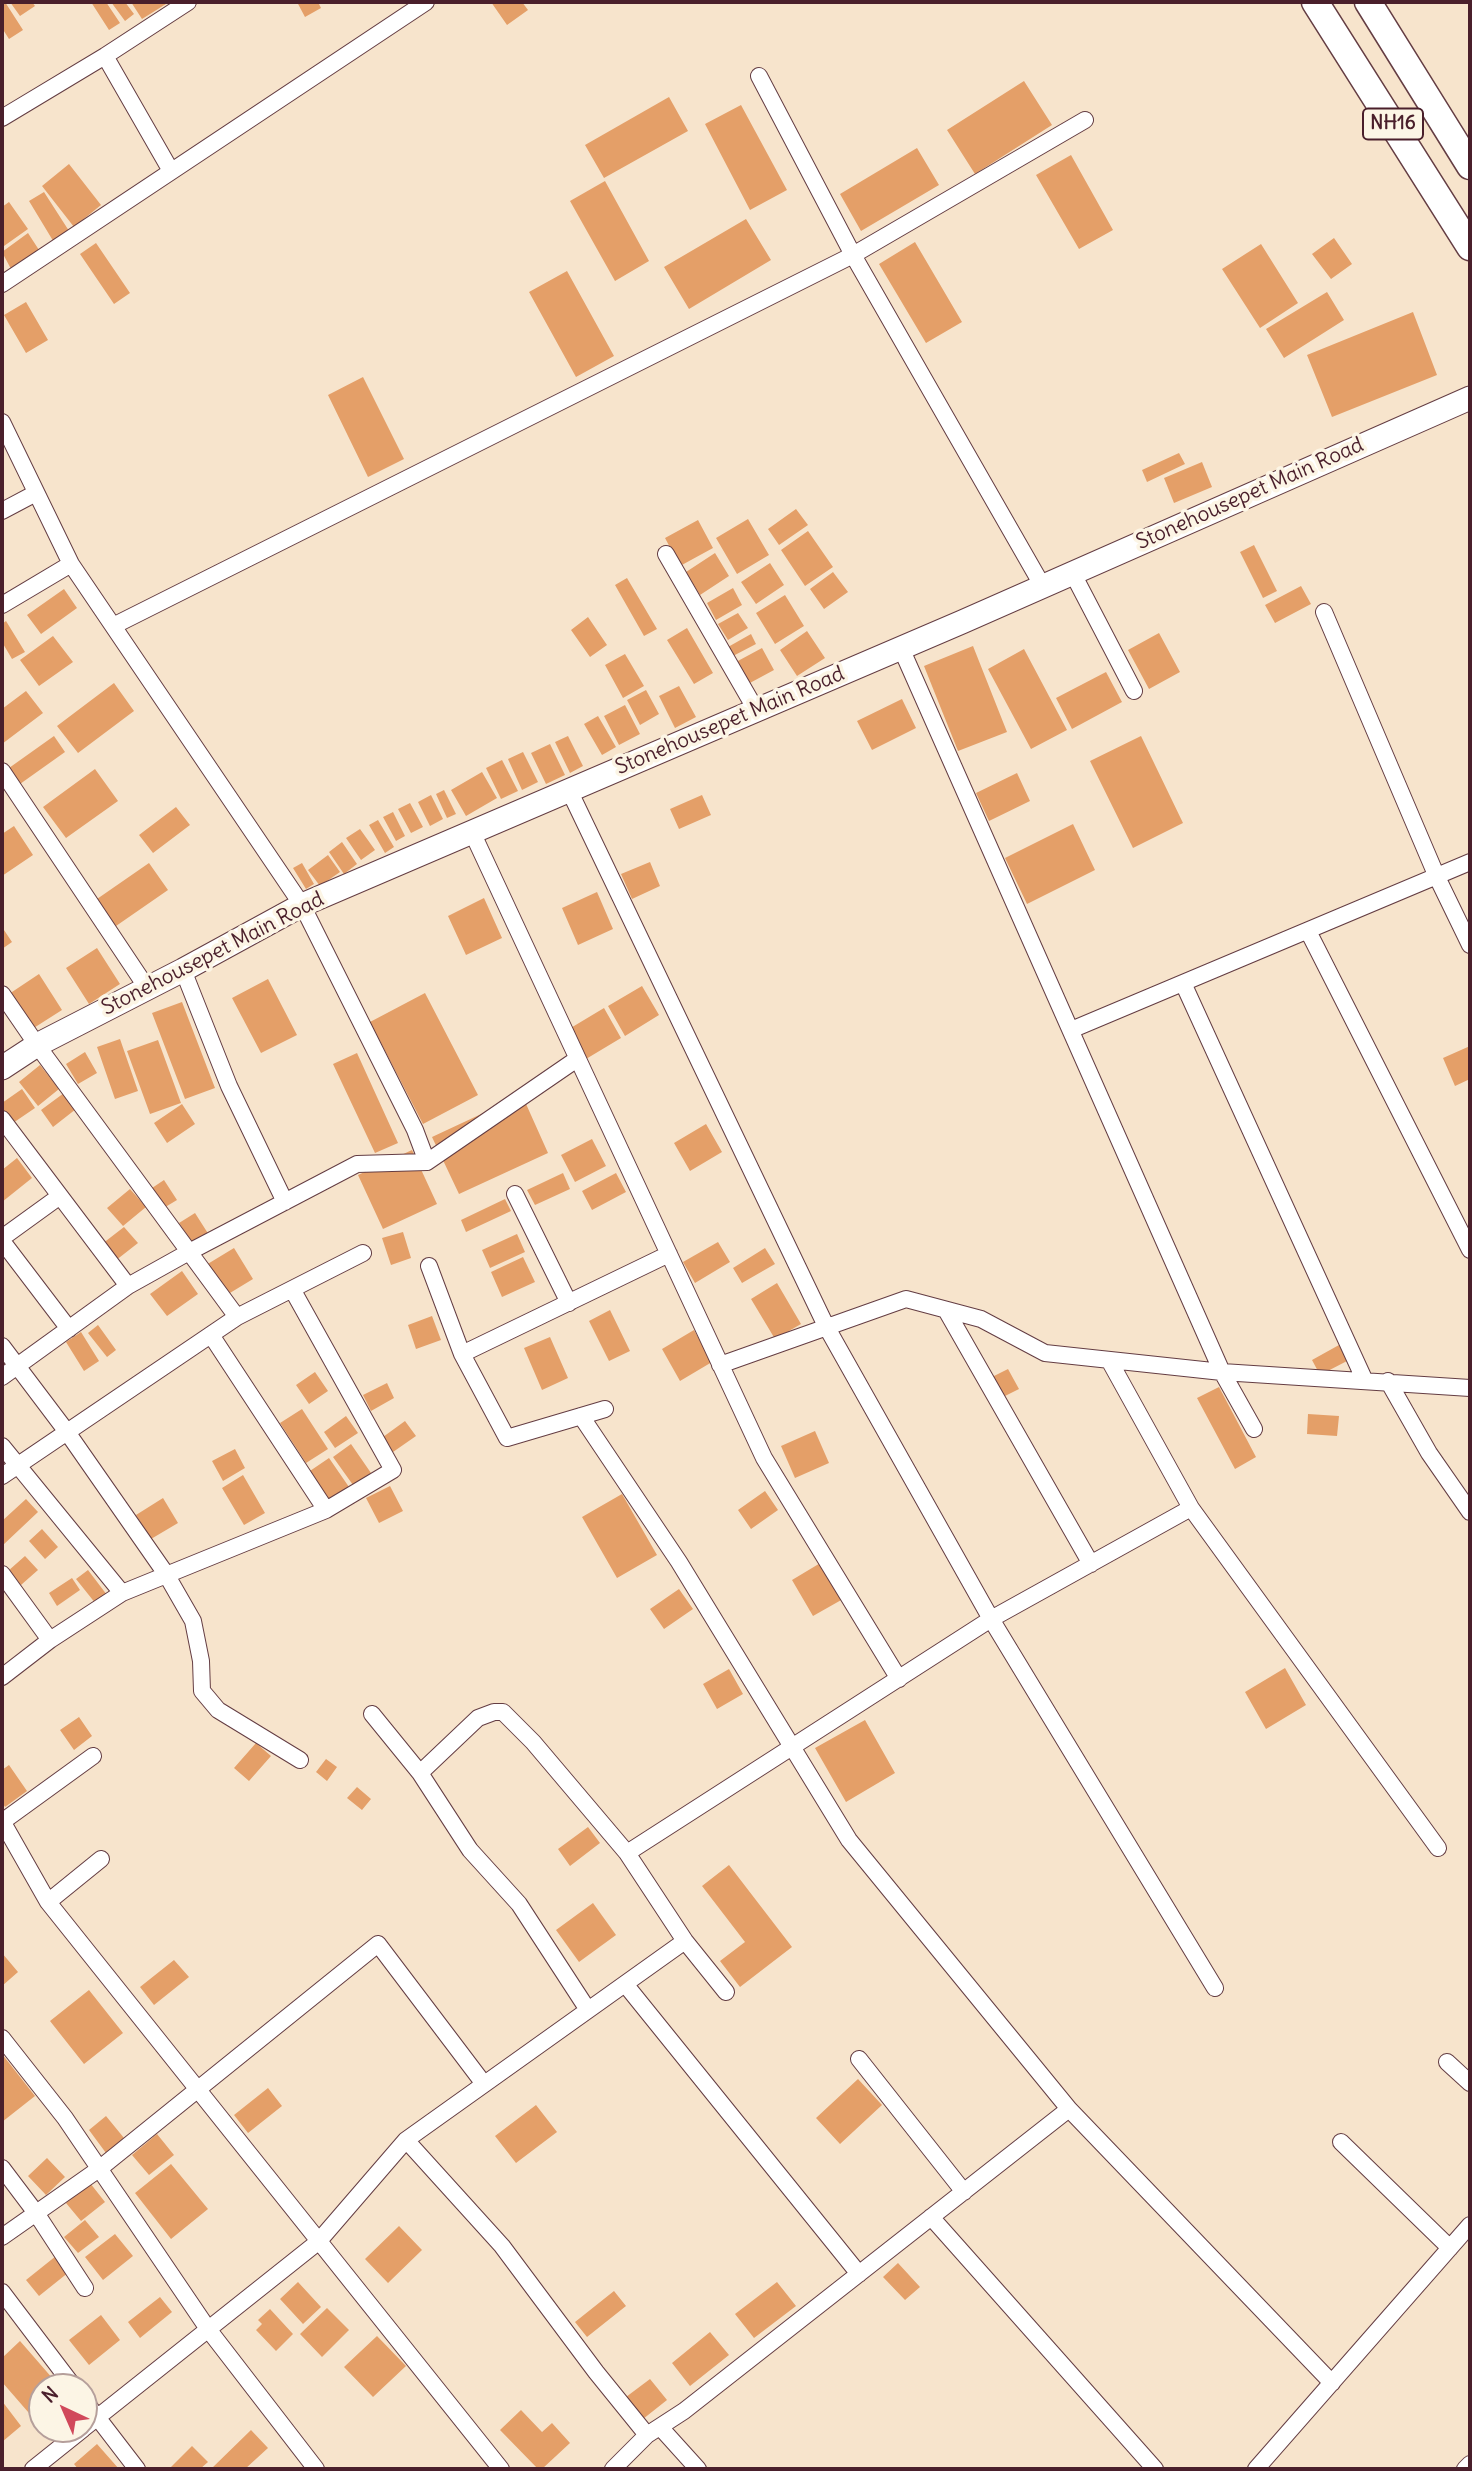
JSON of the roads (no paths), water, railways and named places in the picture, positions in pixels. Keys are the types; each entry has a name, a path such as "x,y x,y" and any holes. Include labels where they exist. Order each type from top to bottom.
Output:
{"highway":[{"name":"NH16","path":"1315,2 1470,247"},
{"name":"NH16","path":"1368,2 1470,166"}],"main road":[{"name":"Stonehousepet Main Road","path":"2,1068 37,1045 302,905 901,648 1470,398"}],"street":[{"path":"2,118 188,2"},
{"path":"2,284 426,2"},
{"path":"105,56 171,171"},
{"path":"760,76 853,255 1042,585"},
{"path":"113,626 853,255 1085,120"},
{"path":"2,422 71,564 302,905 415,1130 427,1162"},
{"path":"2,511 36,493"},
{"path":"666,554 756,710"},
{"path":"2,605 71,564"},
{"path":"1072,572 1135,691"},
{"path":"1324,612 1437,877 1470,945"},
{"path":"901,648 1222,1372 1254,1429"},
{"path":"2,771 147,988"},
{"path":"569,790 827,1326 991,1619 1215,1988"},
{"path":"472,832 764,1458 899,1679"},
{"path":"1070,1030 1470,862"},
{"path":"1308,931 1470,1250"},
{"path":"183,970 229,1086 285,1202"},
{"path":"1182,983 1365,1381"},
{"path":"2,994 237,1317"},
{"path":"2,1377 128,1286 189,1252 357,1164 427,1162 577,1059"},
{"path":"2,1119 128,1286"},
{"path":"515,1194 569,1303"},
{"path":"60,1196 2,1239 69,1329"},
{"path":"2,1476 237,1317 363,1253"},
{"path":"462,1354 669,1254"},
{"path":"429,1266 462,1354 507,1438 605,1409"},
{"path":"2,1677 50,1640 122,1593 326,1510 393,1470 292,1289"},
{"path":"720,1365 906,1299 981,1320 1045,1353 1222,1372 1470,1388"},
{"path":"946,1310 1091,1564"},
{"path":"211,1335 326,1510"},
{"path":"2,1346 67,1432 166,1574 193,1621 201,1661 202,1691 218,1710 300,1760"},
{"path":"1109,1360 1191,1508 1438,1848"},
{"path":"1388,1381 1429,1453 1470,1512"},
{"path":"581,1416 679,1562 849,1840 1069,2109 1332,2383"},
{"path":"2,1446 122,1593"},
{"path":"627,1853 991,1619 1191,1508"},
{"path":"2,1574 50,1640"},
{"path":"420,1773 478,1718 494,1712 503,1712 533,1742 627,1853 685,1941 726,1992"},
{"path":"372,1714 420,1773 470,1850 519,1904 588,2010"},
{"path":"93,1756 2,1822 48,1902 501,2469"},
{"path":"48,1902 101,1859"},
{"path":"98,2417 318,2242 406,2140 685,1941"},
{"path":"2,2237 99,2169 378,1944 484,2084"},
{"path":"625,1984 859,2274"},
{"path":"2,2038 65,2118 208,2329 316,2469"},
{"path":"859,2059 964,2192"},
{"path":"1447,2062 1470,2083"},
{"path":"613,2469 654,2431 1069,2109"},
{"path":"406,2140 502,2246 596,2372 654,2431 698,2469"},
{"path":"1340,2142 1450,2248"},
{"path":"2,2168 36,2213 85,2288"},
{"path":"931,2217 1155,2469"},
{"path":"1256,2469 1470,2225"},
{"path":"2,2292 63,2373"},
{"path":"98,2419 137,2469"},
{"path":"33,2469 66,2443"},
{"path":"1465,2469 1470,2464"}]}
